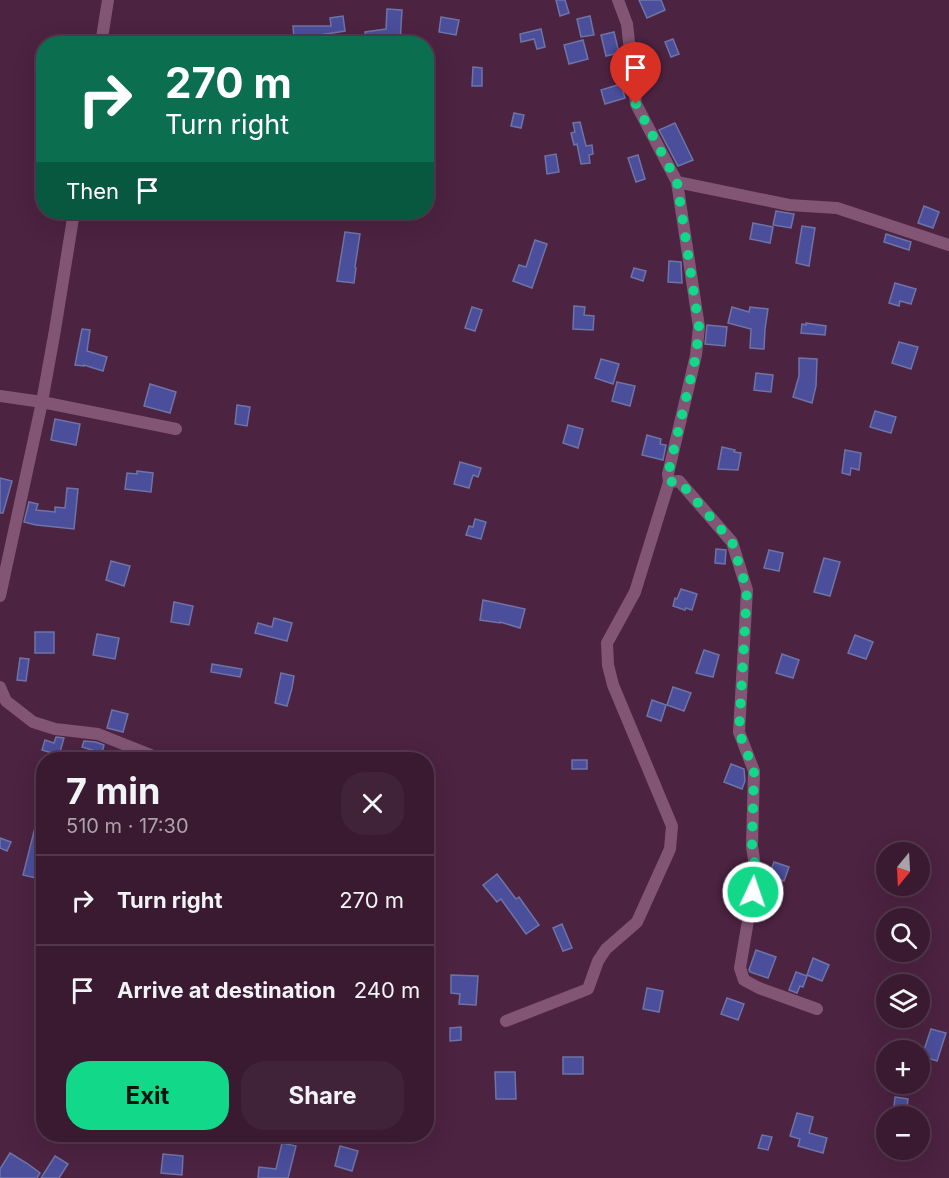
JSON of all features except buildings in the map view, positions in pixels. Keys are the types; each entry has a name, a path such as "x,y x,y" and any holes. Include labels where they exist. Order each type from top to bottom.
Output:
{"street":[{"path":"102,36 108,0"},
{"path":"506,1021 588,989 598,961 606,950 637,922 670,849 672,826 613,685 608,665 607,643 635,592 669,482 668,474 696,356 699,327 677,182 636,104 627,24 618,0"},
{"path":"677,182 789,205 837,208 949,245"},
{"path":"0,596 42,402 73,219"},
{"path":"0,396 42,402 176,429"},
{"path":"669,482 679,481 732,542 747,590 739,732 754,771 752,846 756,873 740,968 744,980 759,988 817,1009"},
{"path":"0,687 6,702 33,722 55,729 98,734 143,752"}],"route":[{"path":"636,104 677,182 699,327 696,356 668,474 669,482 679,481 732,542 747,590 739,732 754,771 752,846 756,873 753,892"}]}
